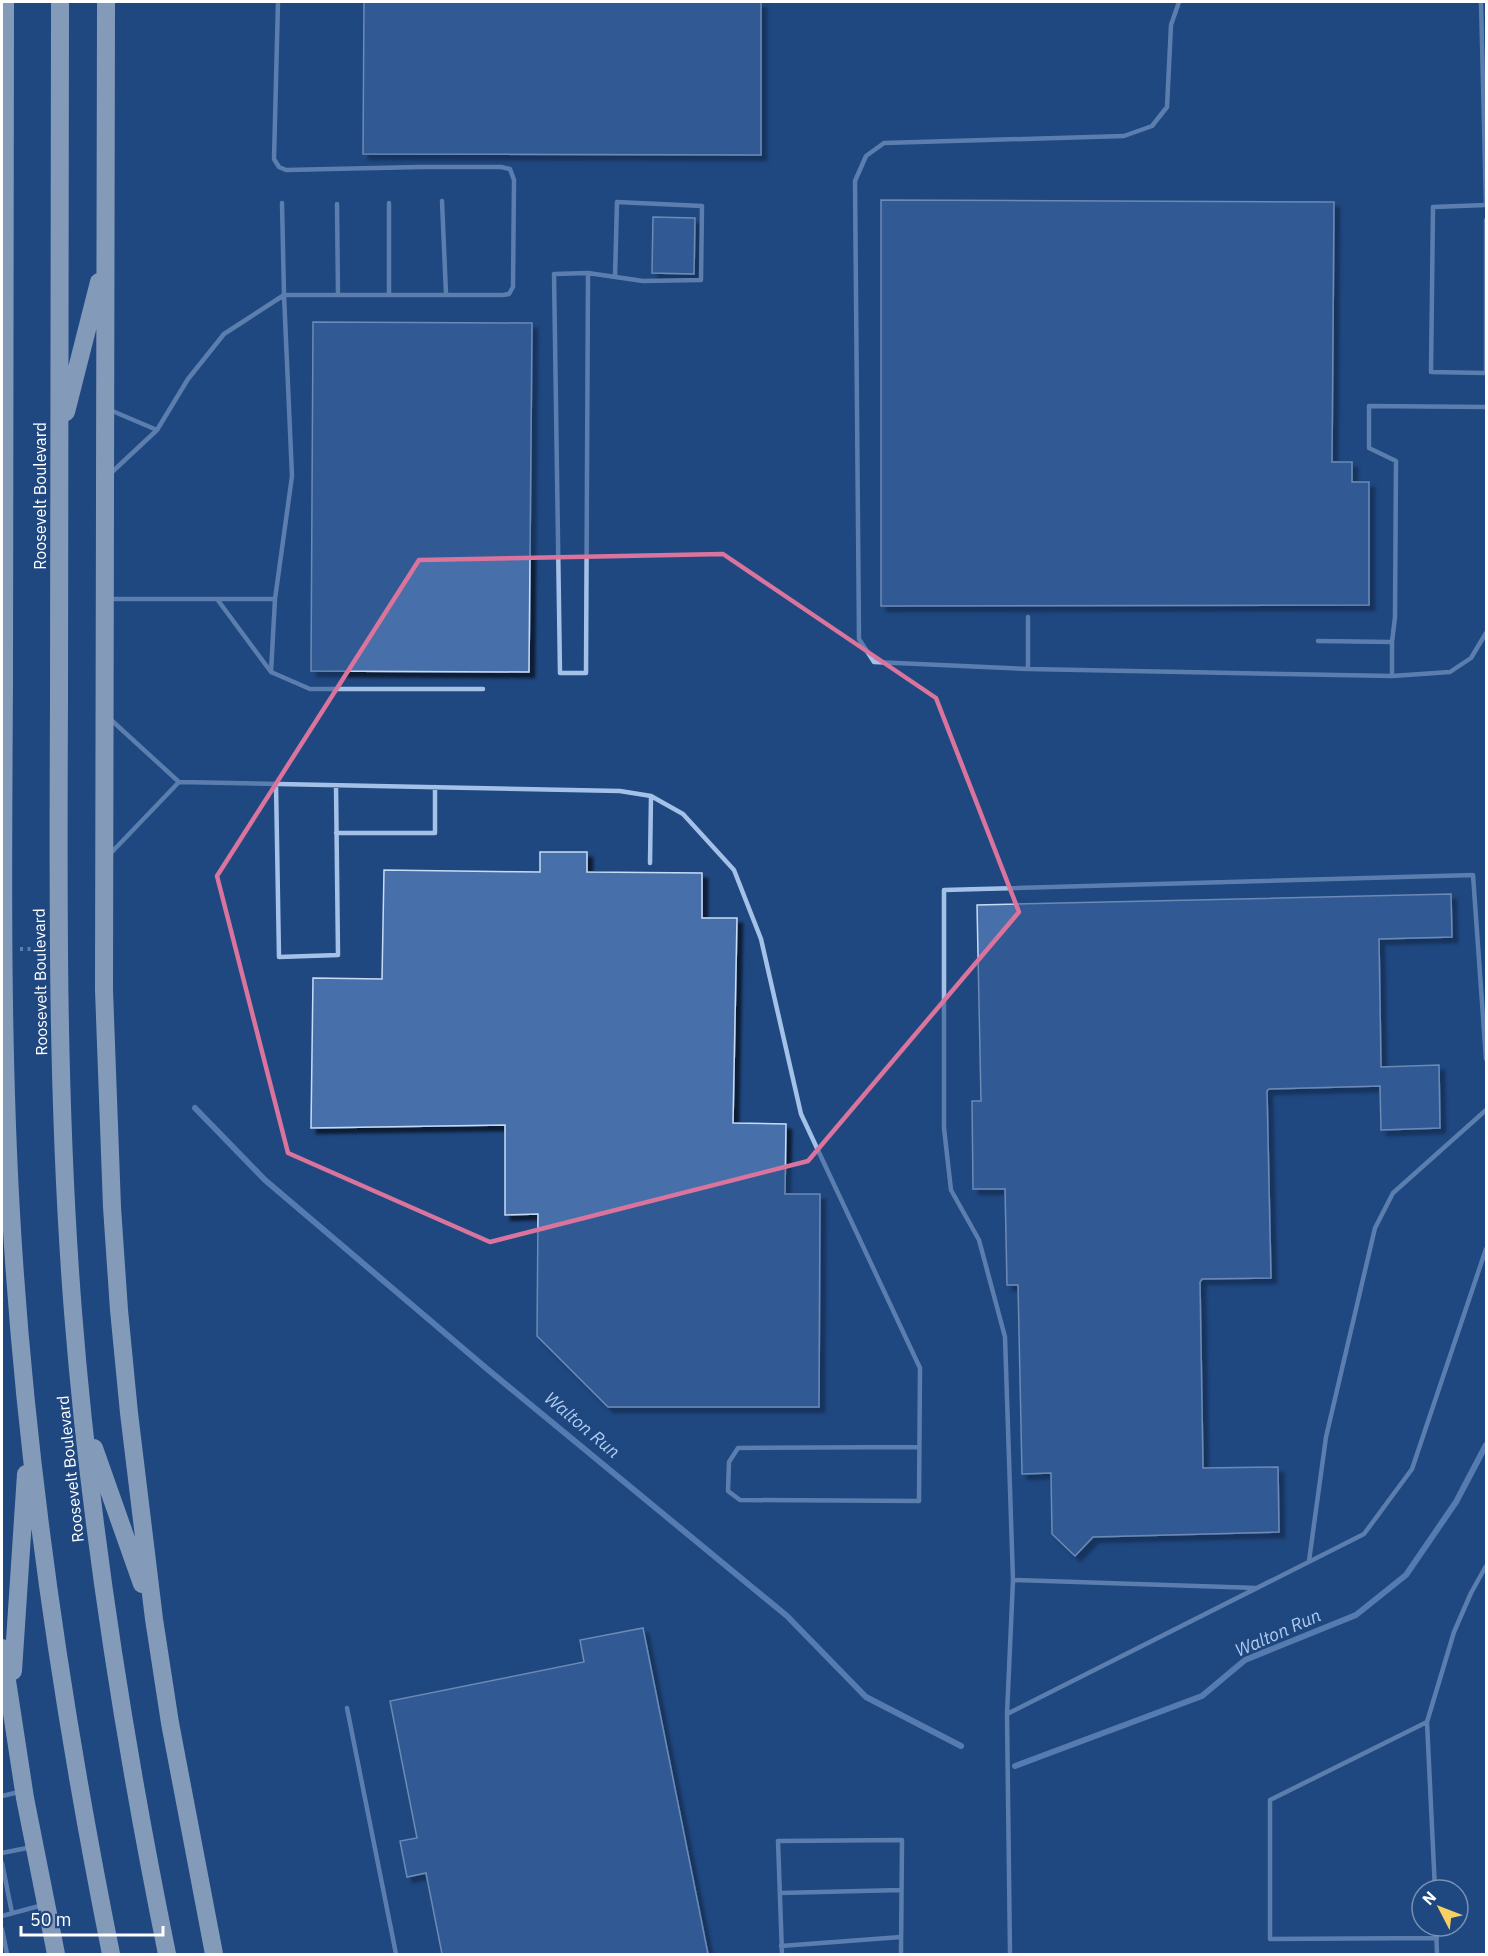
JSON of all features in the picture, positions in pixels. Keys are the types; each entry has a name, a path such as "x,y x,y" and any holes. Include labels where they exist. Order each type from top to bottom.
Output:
{"highway":[{"path":"5,2 3,992 11,1213 18,1319 54,1634 73,1757 111,1954"},
{"name":"Roosevelt Boulevard","path":"60,2 58,991 66,1210 83,1418 107,1615 125,1731 167,1954"},
{"path":"106,2 104,990 112,1207 127,1390 154,1619 172,1734 214,1954"},
{"path":"59,440 106,255"},
{"path":"83,1418 154,1619"},
{"path":"7,1683 29,1424"},
{"path":"2,1648 24,1791 56,1954"}],"lane":[{"path":"105,478 157,430 188,379 224,334 284,295 503,295 509,294 513,287 514,180 510,170 501,167 421,167 286,170 279,167 274,159 278,2"},
{"path":"1179,2 1171,25 1167,107 1152,126 1124,136 884,143 866,156 855,181 859,639 874,662 1028,669 1392,676 1450,672 1471,658 1486,633"},
{"path":"1481,2 1486,205 1433,207 1431,372 1486,373 1486,220"},
{"path":"442,201 446,294"},
{"path":"588,273 586,673 560,673 554,274 588,273 615,277 643,280 701,280 702,206 617,202 615,277"},
{"path":"271,672 275,599 292,476 282,203"},
{"path":"389,203 389,294"},
{"path":"337,204 338,295"},
{"path":"1392,676 1395,617 1396,461 1369,448 1369,406 1486,407"},
{"path":"105,408 157,430"},
{"path":"105,598 275,599"},
{"path":"217,599 271,672 310,689 483,689"},
{"path":"1028,617 1028,669"},
{"path":"1318,641 1392,642"},
{"path":"105,714 179,782 620,791 651,796 682,814 734,870 761,939 801,1114 920,1368 919,1501 740,1500 728,1491 729,1462 738,1448 919,1447"},
{"path":"105,859 179,782"},
{"path":"276,784 279,957 338,955 336,786"},
{"path":"336,833 435,832 435,787"},
{"path":"650,863 651,796"},
{"path":"1010,1954 1007,1714 1013,1580 1005,1337 979,1240 951,1190 944,1128 944,890 1473,875 1486,1059"},
{"path":"1310,1561 1326,1437 1375,1228 1393,1193 1486,1110"},
{"path":"1007,1714 1364,1533 1412,1469 1486,1250"},
{"path":"1434,1878 1427,1722 1454,1632 1486,1566"},
{"path":"1013,1580 1257,1588"},
{"path":"347,1708 396,1954"},
{"path":"1427,1722 1270,1800 1270,1939 1437,1938 1437,1954"},
{"path":"2,1796 24,1791"},
{"path":"782,1954 778,1841 902,1840 901,1954"},
{"path":"2,1853 34,1846"},
{"path":"2,1863 12,1913"},
{"path":"780,1893 901,1890"},
{"path":"2,1916 46,1905"},
{"path":"2,1929 7,1954"},
{"path":"781,1946 901,1937"}],"path":[{"path":"19,949 41,949"}],"highlighted area":[{"path":"723,554 936,698 1019,912 808,1161 490,1242 288,1153 217,876 419,560"}],"building":[{"path":"364,2 761,2 761,155 363,154"},
{"path":"881,200 1334,202 1332,462 1352,462 1352,482 1369,482 1369,605 881,606"},
{"path":"653,217 695,218 694,274 652,273"},
{"path":"313,322 532,323 529,672 311,671"},
{"path":"540,852 587,852 587,872 702,873 702,918 737,918 733,1123 786,1124 785,1194 820,1194 819,1407 608,1407 537,1336 538,1214 505,1215 505,1125 311,1128 313,978 382,979 384,870 540,872"},
{"path":"1451,894 1452,937 1379,939 1381,1067 1439,1065 1440,1128 1381,1130 1380,1086 1269,1089 1267,1091 1271,1278 1202,1279 1200,1282 1203,1468 1278,1467 1279,1532 1093,1537 1075,1556 1052,1534 1051,1473 1022,1474 1018,1285 1007,1285 1005,1189 973,1189 972,1101 981,1101 977,905"},
{"path":"643,1628 708,1954 442,1954 426,1873 407,1877 400,1841 417,1838 390,1701 584,1662 580,1640"}],"waterway":[{"name":"Walton Run","path":"195,1108 265,1180 486,1368 787,1616 866,1697 961,1746"},
{"name":"Walton Run","path":"1015,1766 1202,1696 1245,1660 1356,1615 1406,1575 1456,1502 1486,1445"}]}
